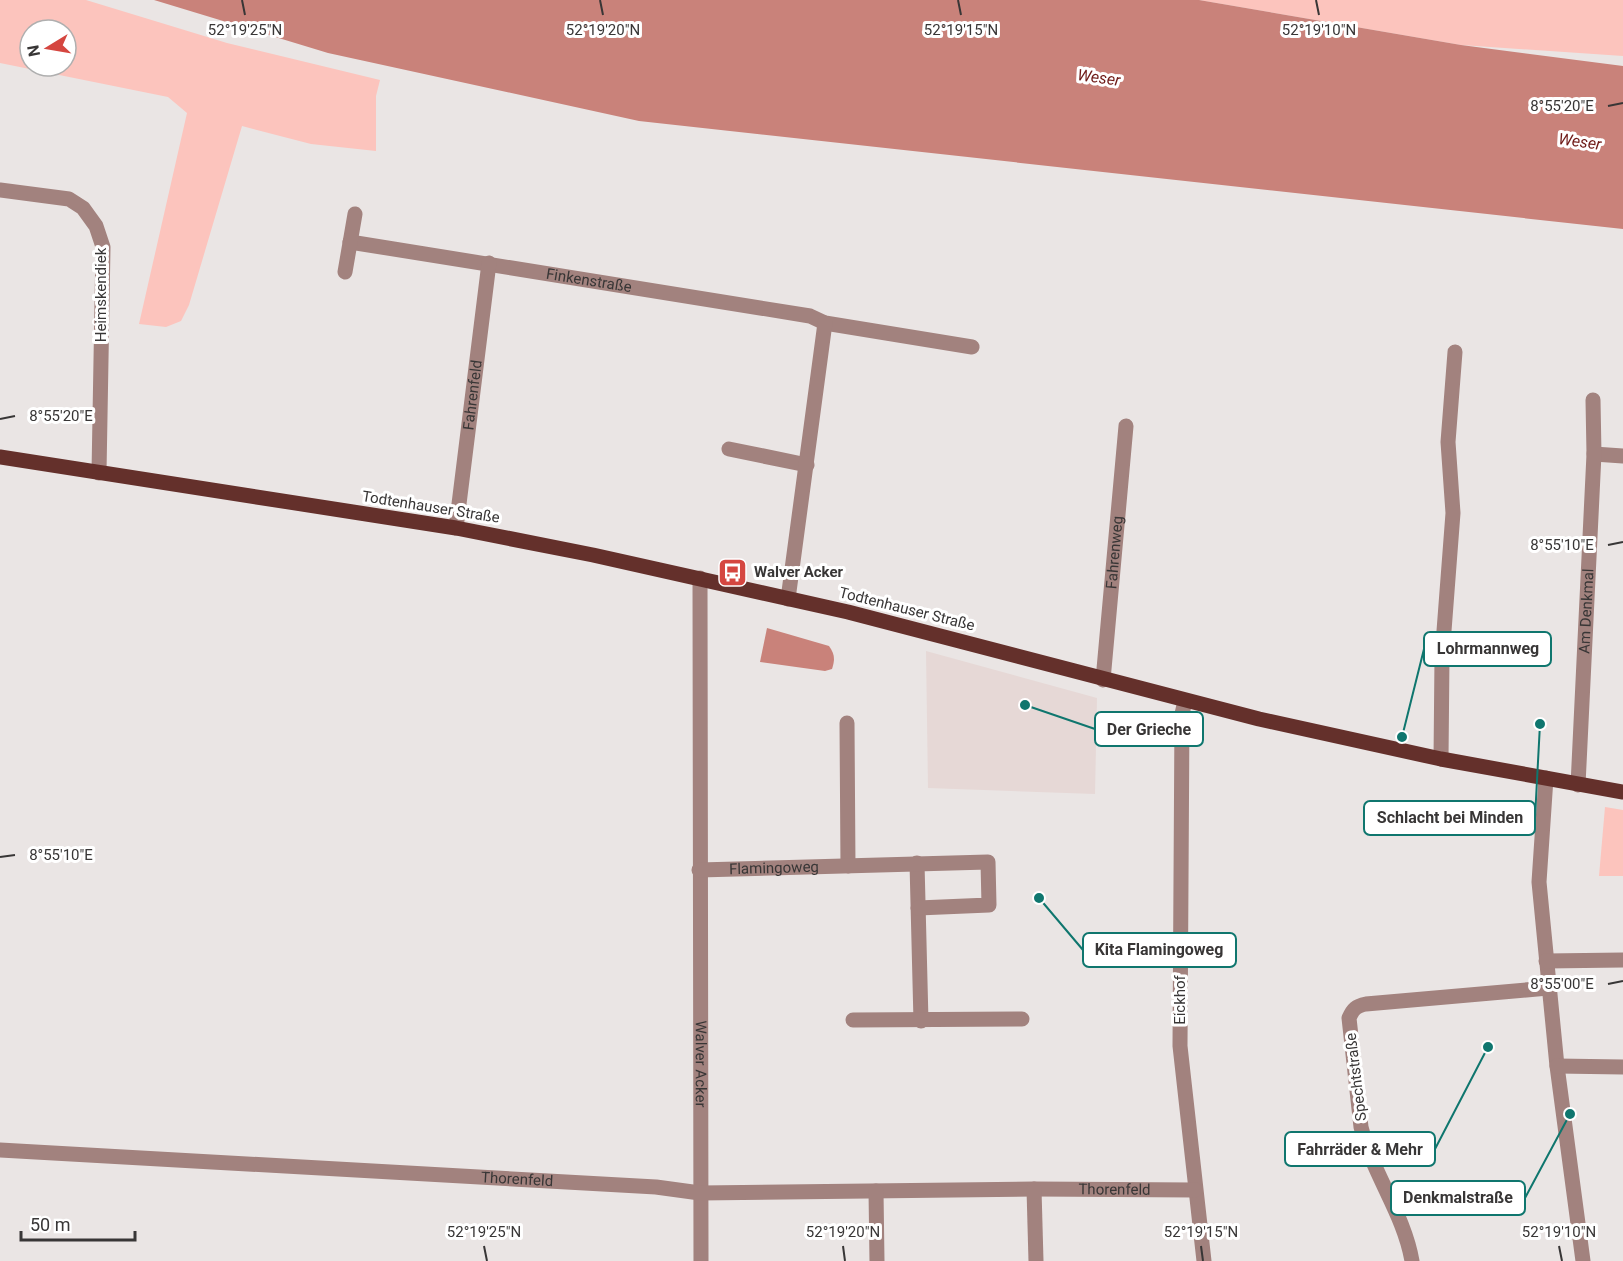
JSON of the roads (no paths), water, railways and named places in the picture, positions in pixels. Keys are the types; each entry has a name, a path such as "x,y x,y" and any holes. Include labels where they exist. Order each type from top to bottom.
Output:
{"main road":[{"name":"Todtenhauser Straße","path":"0,458 456,528 700,578 976,645 1185,701 1441,759 1623,792"}],"street":[{"name":"Heimskendiek","path":"0,190 69,199 83,208 96,226 103,247 99,473"},
{"path":"345,272 355,214"},
{"name":"Finkenstraße","path":"350,242 810,316 825,323 972,347"},
{"name":"Fahrenfeld","path":"456,528 489,263"},
{"path":"788,598 825,323"},
{"path":"1441,759 1442,657 1453,513 1448,442 1455,352"},
{"name":"Am Denkmal","path":"1578,785 1594,454 1593,400"},
{"name":"Fahrenweg","path":"1103,680 1126,426"},
{"path":"729,449 807,465"},
{"path":"1594,454 1623,456"},
{"name":"Walver Acker","path":"700,578 701,1261"},
{"name":"Eickhof","path":"1185,701 1182,714 1180,1046 1204,1261"},
{"path":"847,723 848,866"},
{"path":"1546,778 1539,882 1557,1066 1583,1261"},
{"name":"Flamingoweg","path":"699,870 988,862 989,905 918,908"},
{"path":"917,863 921,1021"},
{"path":"1546,961 1623,960"},
{"name":"Spechtstraße","path":"1412,1261 1405,1230 1380,1180 1361,1127 1349,1018 1352,1011 1357,1006 1366,1004 1548,988"},
{"path":"853,1020 1022,1019"},
{"path":"1557,1066 1623,1067"},
{"name":"Thorenfeld","path":"0,1150 644,1186 700,1193 1034,1189 1195,1190"},
{"path":"1034,1189 1036,1261"},
{"path":"876,1191 877,1261"}],"water":[{"name":"Weser","path":"154,0 1199,0 1461,45 1623,66 1623,229 639,121 328,53"},
{"path":"767,628 829,646 834,657 832,669 825,671 760,662"}],"place":[{"name":"Walver Acker","path":"733,572"},
{"name":"Der Grieche","path":"1025,705"},
{"name":"Schlacht bei Minden","path":"1540,724"},
{"name":"Lohrmannweg","path":"1402,737"},
{"name":"Kita Flamingoweg","path":"1039,898"},
{"name":"Fahrräder & Mehr","path":"1488,1047"},
{"name":"Denkmalstraße","path":"1570,1114"}]}
